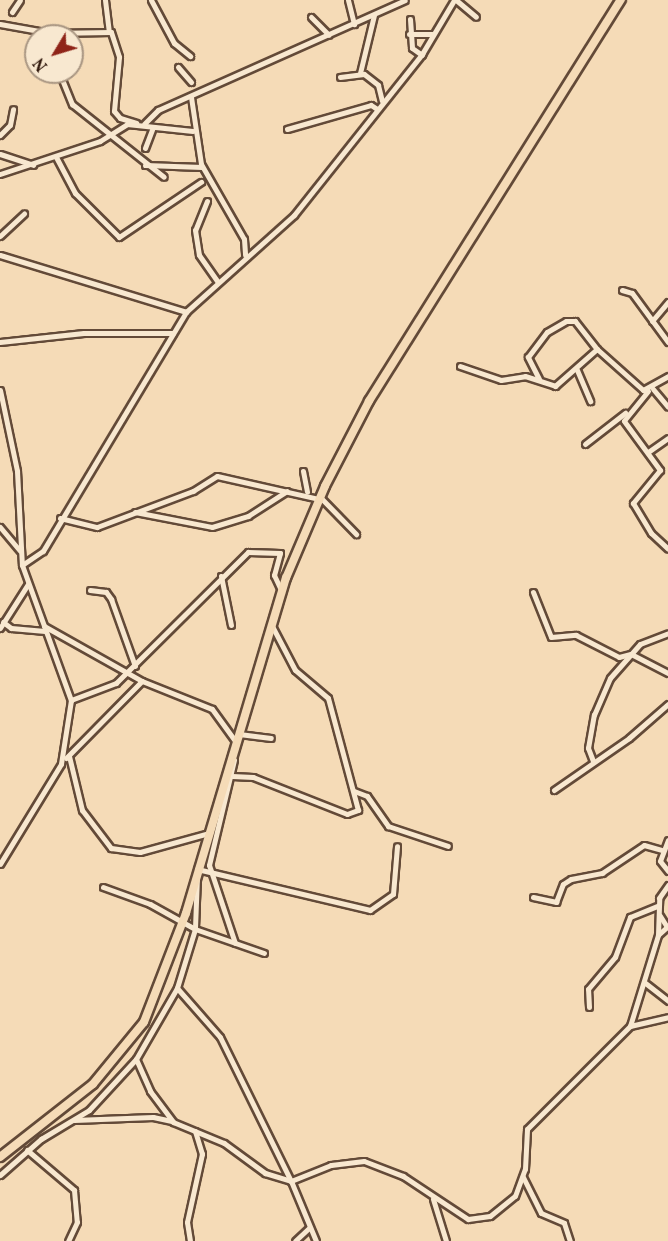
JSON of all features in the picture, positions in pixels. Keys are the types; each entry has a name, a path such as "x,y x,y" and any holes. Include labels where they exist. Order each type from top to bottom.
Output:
{"highway":[{"path":"0,1157 93,1084 119,1056 144,1022 183,921 272,624 320,498 369,401 621,0"}],"street":[{"path":"12,12 20,0"},
{"path":"105,0 109,32 119,57 114,111 120,118 136,123 193,131"},
{"path":"151,0 174,43 190,56"},
{"path":"348,0 354,24"},
{"path":"144,124 159,110 404,0"},
{"path":"22,565 39,556 186,312 216,281 292,218 382,101 422,55 432,34 455,0 476,17"},
{"path":"360,73 376,12"},
{"path":"311,17 329,35"},
{"path":"410,20 409,34 412,48 422,55"},
{"path":"0,24 24,30"},
{"path":"84,33 109,32"},
{"path":"409,34 432,34"},
{"path":"178,67 190,82"},
{"path":"339,77 360,73 378,85 382,101"},
{"path":"64,84 71,103 145,165 164,177"},
{"path":"191,97 193,131 202,167 244,239 245,257"},
{"path":"287,129 371,105 377,109"},
{"path":"0,135 10,125 13,109"},
{"path":"0,174 56,157 136,123"},
{"path":"145,148 153,127"},
{"path":"0,154 33,165"},
{"path":"56,157 75,193 119,237 201,182"},
{"path":"145,165 202,167"},
{"path":"207,201 195,230 199,255 216,281"},
{"path":"0,236 24,214"},
{"path":"0,255 186,312"},
{"path":"622,290 632,293 668,342"},
{"path":"652,321 668,302"},
{"path":"539,380 528,357 547,332 566,321 575,321 597,349 668,407"},
{"path":"0,342 84,333 173,333"},
{"path":"460,366 501,380 539,380 555,386 577,370 597,349"},
{"path":"577,370 590,401"},
{"path":"585,444 626,413 668,376"},
{"path":"0,390 17,471 22,565 70,700 61,764"},
{"path":"626,413 624,421 660,470 633,503 651,533 668,549"},
{"path":"648,452 668,438"},
{"path":"303,471 307,492"},
{"path":"60,518 92,528 193,491 218,476 287,491 307,492 320,498 356,534"},
{"path":"294,492 304,482"},
{"path":"134,511 212,527 248,516 287,491"},
{"path":"0,527 21,553"},
{"path":"70,700 102,692 129,671 221,576 248,552 276,550 281,555 274,575 283,594"},
{"path":"221,576 231,625"},
{"path":"0,628 2,620 28,584"},
{"path":"90,590 106,591 111,599 135,666"},
{"path":"533,592 551,637 576,635 619,657 631,654 668,633"},
{"path":"2,620 58,633 129,671 142,681 212,709 237,738 271,738"},
{"path":"232,776 253,777 347,814 358,812 328,698 295,670 272,624"},
{"path":"49,640 58,633"},
{"path":"631,654 668,673"},
{"path":"592,761 588,747 596,709 610,678 631,654"},
{"path":"0,864 61,764 142,681"},
{"path":"554,790 592,761 629,738 668,704"},
{"path":"233,752 232,776 210,871 235,943"},
{"path":"69,756 82,810 111,848 140,852 208,833"},
{"path":"354,791 367,796 388,826 448,846"},
{"path":"668,840 664,847 668,871"},
{"path":"0,1175 27,1150 74,1120 136,1059 177,988 195,929 197,872 210,871 370,910 393,894 397,846"},
{"path":"533,897 556,902 563,884 571,879 602,873 644,846 664,847"},
{"path":"74,1120 153,1117 173,1122 195,1129 256,1168 291,1181 300,1182 325,1167 364,1161 403,1176 433,1199 460,1209 466,1219 488,1217 515,1196 523,1177 527,1129 630,1026 658,935 659,905 668,885"},
{"path":"103,887 183,921 195,929 264,953"},
{"path":"589,1007 588,989 615,957 630,917 659,905"},
{"path":"644,982 668,1001"},
{"path":"177,988 220,1037 291,1181 316,1241"},
{"path":"630,1026 668,1017"},
{"path":"136,1059 150,1091 173,1122"},
{"path":"190,1241 188,1219 202,1154 195,1129"},
{"path":"27,1150 74,1190 77,1222 68,1241"},
{"path":"523,1177 541,1213 564,1223 570,1241"},
{"path":"433,1199 446,1241"},
{"path":"295,1241 309,1228"}]}
